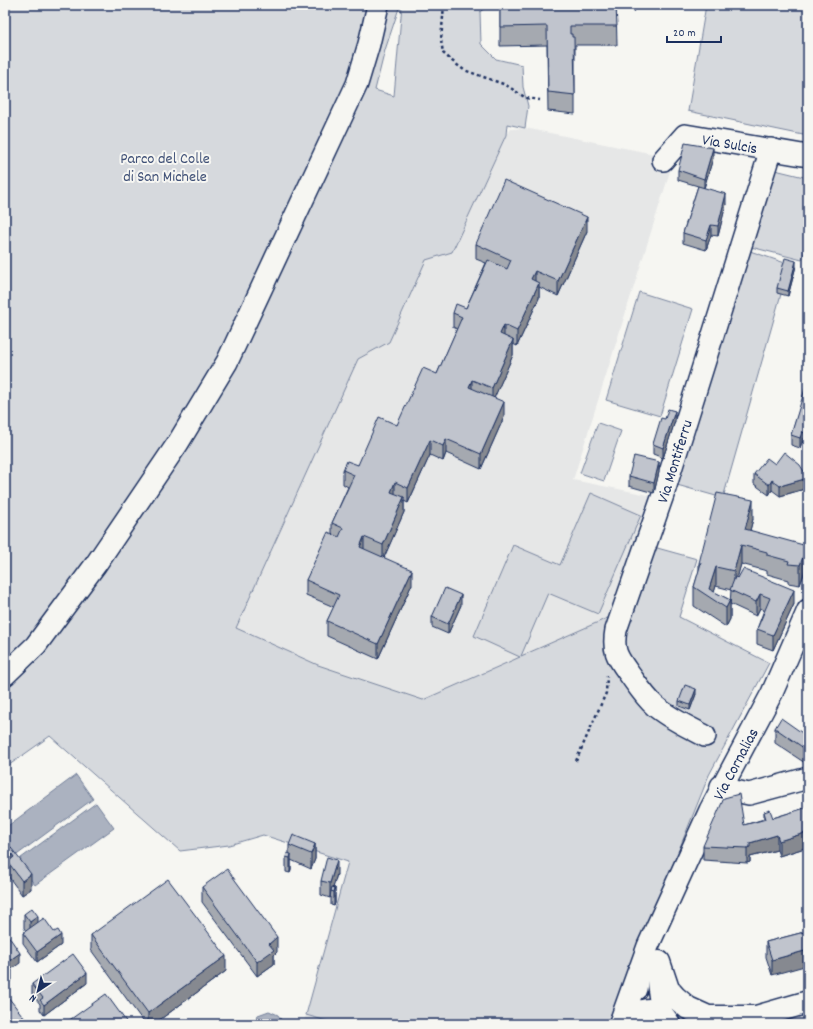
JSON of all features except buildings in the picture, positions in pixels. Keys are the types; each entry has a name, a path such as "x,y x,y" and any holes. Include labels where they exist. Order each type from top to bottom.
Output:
{"street":[{"path":"5,675 36,645 96,564 178,443 227,362 357,84 369,44 378,5"},
{"name":"Via Sulcis","path":"663,160 685,135 808,156"},
{"name":"Via Montiferru","path":"706,736 678,722 656,707 644,695 620,660 615,651 614,642 616,630 661,502 771,149"},
{"name":"Via Cornalias","path":"639,971 648,946 721,786 772,693 808,610"},
{"path":"721,786 749,794 808,778"},
{"name":"Via Cornalias","path":"663,916 658,986 670,1020"},
{"path":"659,962 668,989 688,1008 708,1017 751,1020 808,1002"},
{"path":"627,1022 639,971"},
{"path":"627,1022 636,1014 649,1010 656,1011 670,1020"}],"path":[{"path":"444,5 441,40 443,53 464,70 506,85 526,98 540,100"},
{"path":"623,5 635,11"},
{"path":"576,761 606,693 608,669 620,660"}],"shaded area":[{"path":"525,128 654,154 661,167 673,162 573,480 653,496 612,616 423,700 318,665 236,628 358,359 389,342 426,260 452,252 506,135 511,129"},
{"path":"76,775 93,799 14,857 5,844 5,828"},
{"path":"96,803 114,828 35,885 17,861"},
{"path":"269,1011 278,1015 284,1024 252,1024 258,1015"},
{"path":"306,1015 337,1024 303,1024"}],"green space":[{"name":"Parco del Colle di San Michele","path":"5,5 400,5 385,50 375,90 394,96 402,5 488,5 480,12 481,44 496,59 522,65 523,87 528,106 525,128 507,124 506,135 452,252 426,260 389,342 358,359 236,628 318,665 423,700 520,657 474,636 513,545 560,565 591,493 641,515 598,614 548,593 521,656 612,616 650,546 697,559 679,617 769,663 709,775 609,1024 337,1024 306,1015 348,862 263,835 229,845 180,851 50,736 5,768"},
{"path":"706,5 808,5 808,136 688,111"},
{"path":"771,169 808,178 808,235 802,260 751,247"},
{"path":"747,250 785,263 781,294 723,498 677,485"},
{"path":"639,292 693,309 660,416 606,400"},
{"path":"598,423 621,431 604,481 580,473"}]}
